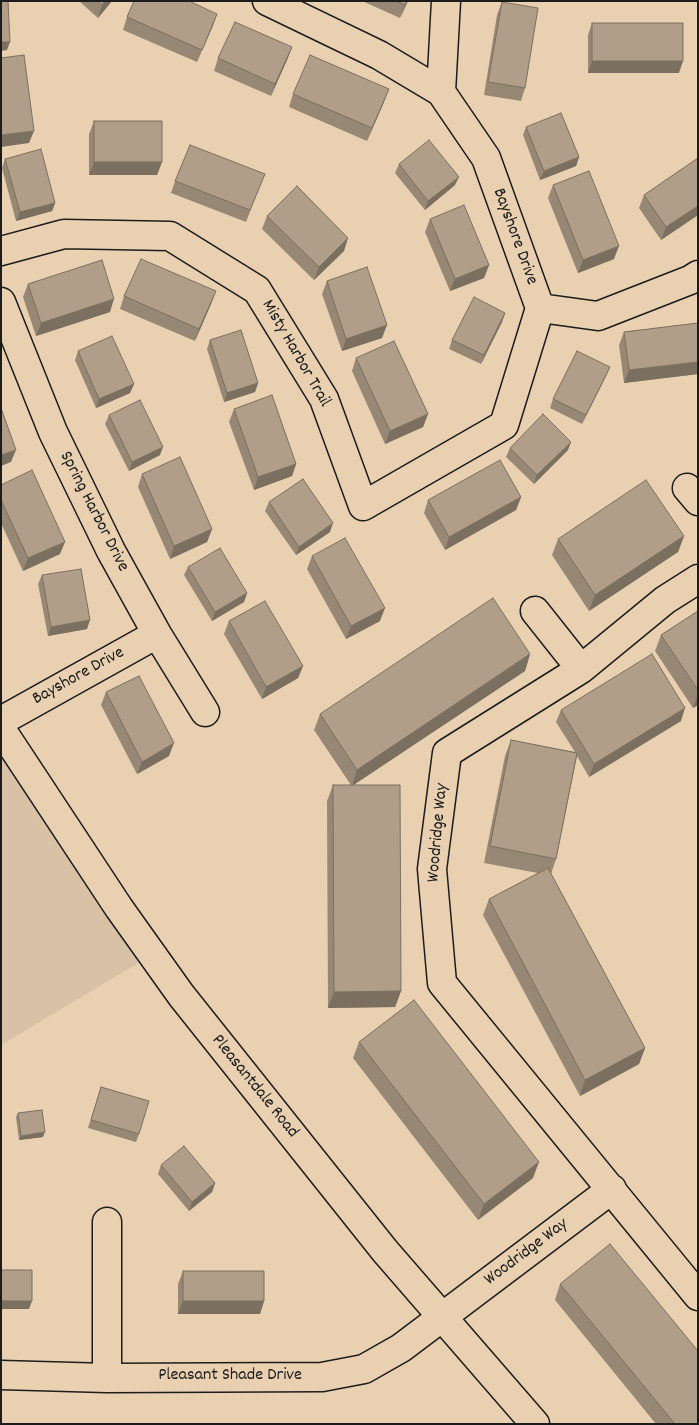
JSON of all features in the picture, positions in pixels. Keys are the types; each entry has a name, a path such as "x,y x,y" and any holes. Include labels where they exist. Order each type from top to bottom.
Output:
{"street":[{"name":"Bayshore Drive","path":"267,1 379,55 441,92 486,158 540,308 504,425 363,506"},
{"path":"441,92 446,1"},
{"name":"Misty Harbor Trail","path":"1,251 64,234 170,236 257,290 324,399 363,506"},
{"path":"540,308 598,316 690,280 698,275"},
{"name":"Spring Harbor Drive","path":"1,302 53,432 112,551 157,634 205,712"},
{"name":"Woodridge Way","path":"698,579 665,600 580,669 447,753 432,869 442,983 698,1296"},
{"path":"535,612 580,669"},
{"name":"Bayshore Drive","path":"1,720 157,634"},
{"name":"Pleasantdale Road","path":"1,729 119,908 181,995 385,1251 535,1424"},
{"name":"Woodridge Way","path":"442,1316 612,1189"},
{"path":"107,1222 107,1378"},
{"name":"Pleasant Shade Drive","path":"1,1375 107,1378 322,1376 364,1369 401,1348 442,1316"}],"shaded area":[{"path":"1,748 140,962 1,1045"}],"building":[{"path":"1,1 8,1 10,42 1,42"},
{"path":"134,1 189,1 217,14 202,50 127,17"},
{"path":"396,1 407,1 405,5"},
{"path":"502,2 538,8 525,88 488,82"},
{"path":"235,22 292,47 275,84 218,58"},
{"path":"592,23 683,23 683,61 592,61"},
{"path":"24,55 34,131 1,135 1,58"},
{"path":"310,55 389,89 372,128 293,94"},
{"path":"561,113 579,157 544,171 526,127"},
{"path":"94,121 162,121 162,162 94,162"},
{"path":"429,140 459,177 428,201 399,164"},
{"path":"190,145 265,174 250,210 175,181"},
{"path":"41,149 55,203 20,212 5,159"},
{"path":"698,158 698,206 666,227 644,195"},
{"path":"589,171 619,246 583,260 553,185"},
{"path":"297,186 348,238 319,267 267,216"},
{"path":"464,205 489,265 455,279 430,219"},
{"path":"141,259 216,291 199,329 124,296"},
{"path":"102,260 114,299 41,323 28,284"},
{"path":"367,267 387,325 346,339 327,281"},
{"path":"474,297 505,313 484,355 452,340"},
{"path":"698,323 698,362 629,370 624,332"},
{"path":"241,330 258,383 227,393 210,340"},
{"path":"112,336 134,384 99,399 78,351"},
{"path":"394,341 428,414 390,431 356,358"},
{"path":"577,351 610,367 586,415 553,399"},
{"path":"272,395 296,464 258,477 234,409"},
{"path":"140,400 163,447 132,462 109,415"},
{"path":"1,408 16,450 1,455"},
{"path":"543,414 571,442 537,475 510,448"},
{"path":"180,457 212,529 174,546 142,474"},
{"path":"500,460 521,497 449,537 428,500"},
{"path":"32,470 65,542 28,558 1,500 1,485"},
{"path":"303,479 333,523 299,547 269,502"},
{"path":"646,480 684,536 595,595 558,539"},
{"path":"345,538 385,608 351,626 312,556"},
{"path":"220,548 247,593 215,612 188,567"},
{"path":"81,569 90,620 51,627 42,575"},
{"path":"493,598 530,654 357,770 320,714"},
{"path":"265,601 303,666 266,687 229,621"},
{"path":"698,611 698,690 661,635"},
{"path":"652,654 685,708 594,764 561,710"},
{"path":"139,676 174,743 142,762 106,692"},
{"path":"511,740 577,753 556,859 490,846"},
{"path":"333,785 400,785 401,991 334,992"},
{"path":"548,868 645,1048 585,1080 489,899"},
{"path":"414,1000 539,1162 484,1204 359,1042"},
{"path":"101,1087 149,1101 139,1134 91,1120"},
{"path":"42,1110 45,1132 21,1136 18,1113"},
{"path":"184,1146 215,1183 192,1202 161,1165"},
{"path":"610,1244 698,1351 698,1424 675,1424 560,1284"},
{"path":"1,1270 32,1270 32,1301 1,1301"},
{"path":"183,1271 264,1271 264,1301 183,1301"}]}
